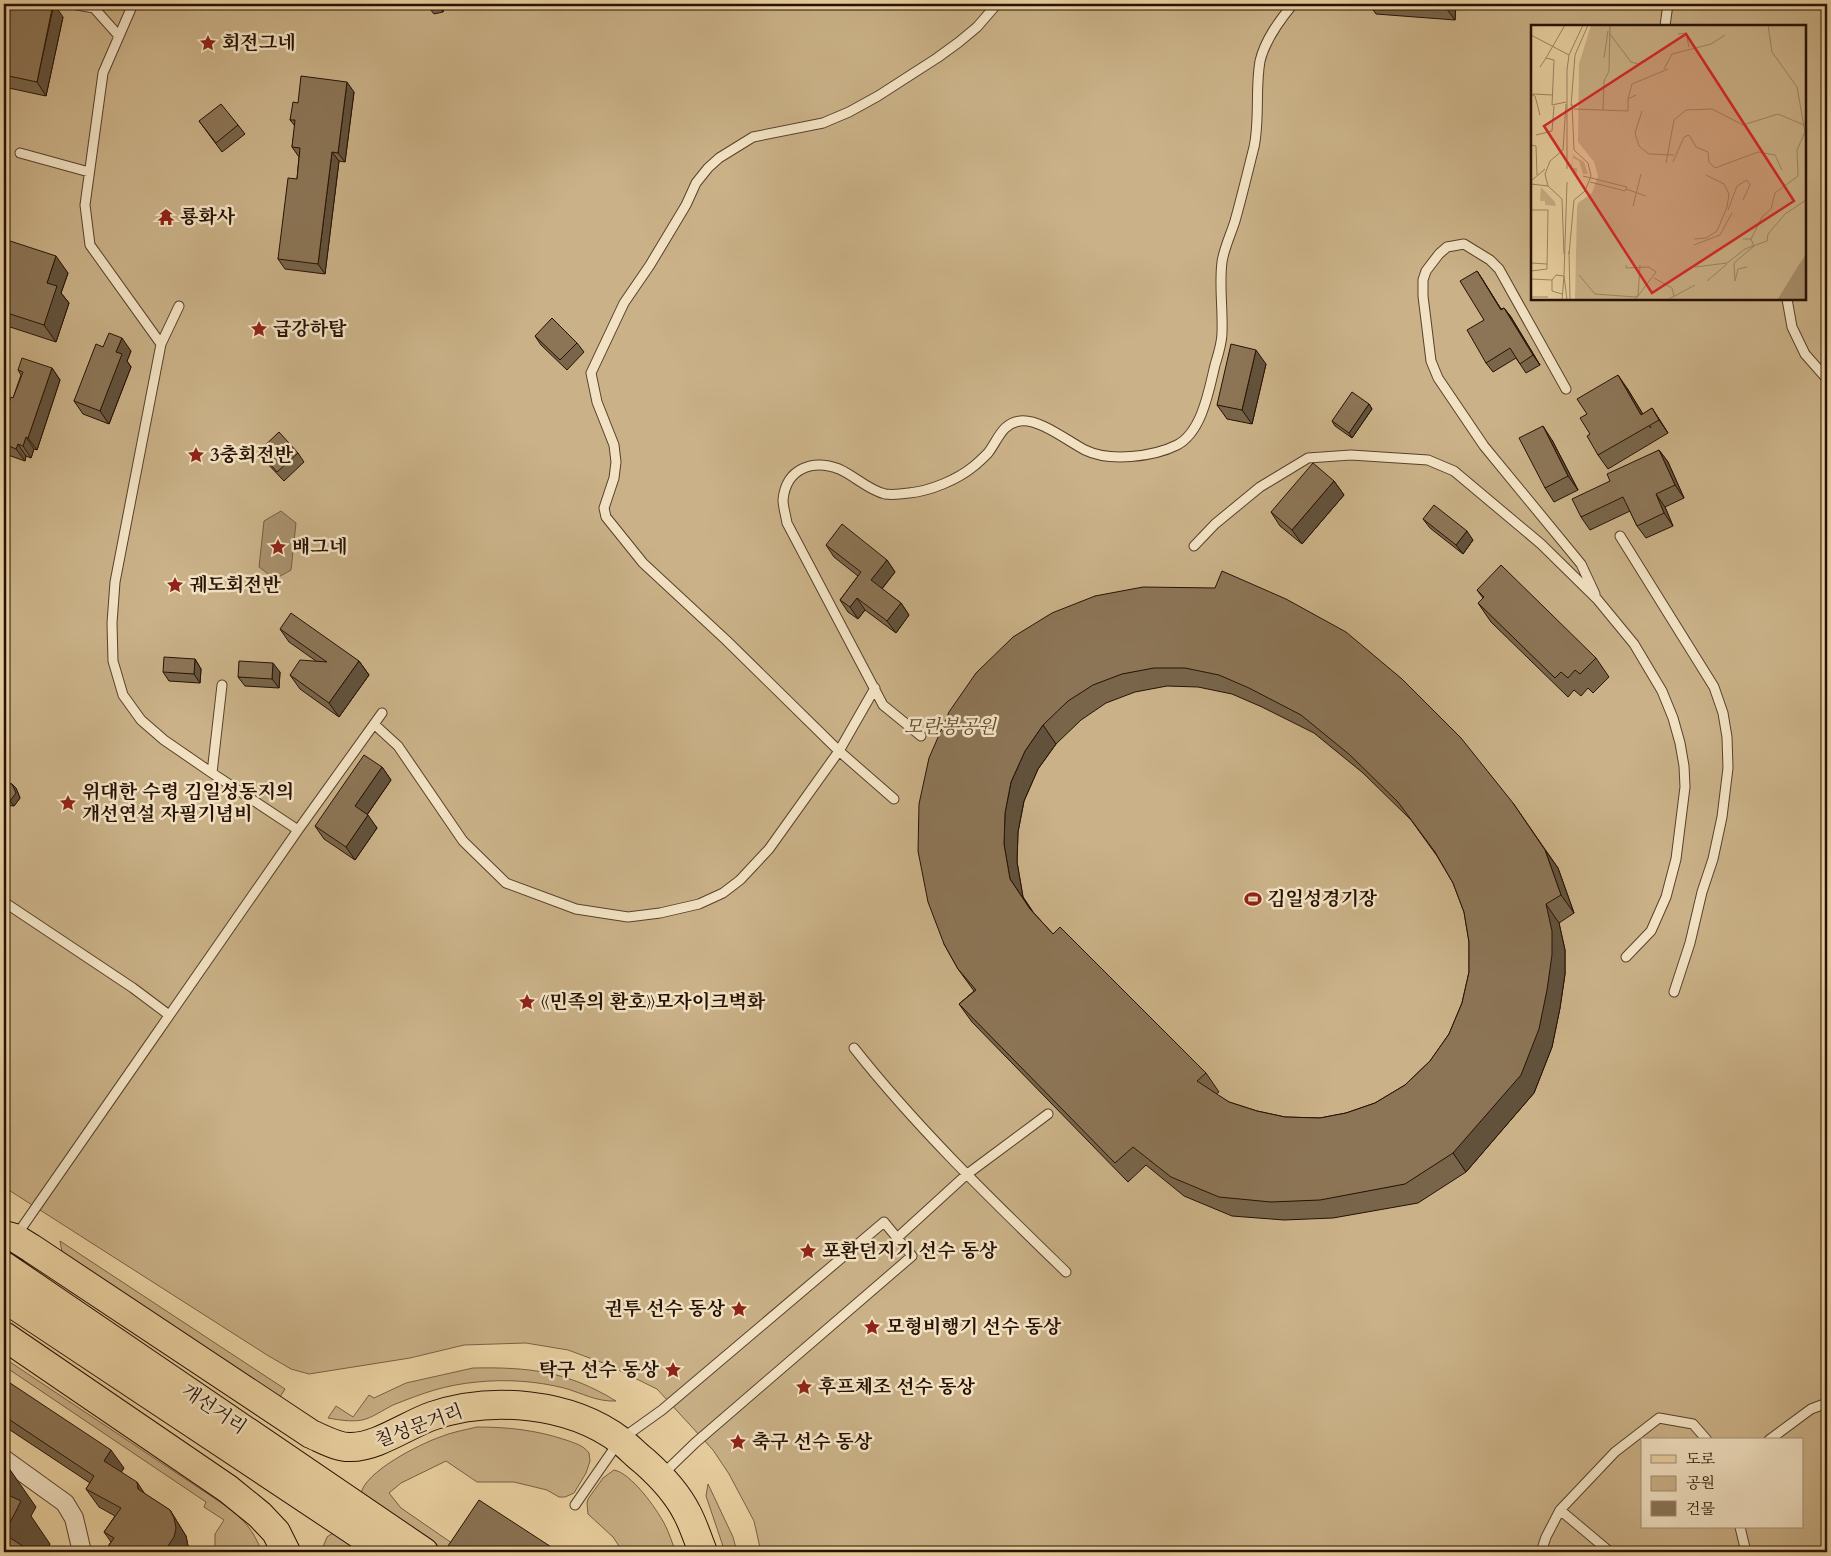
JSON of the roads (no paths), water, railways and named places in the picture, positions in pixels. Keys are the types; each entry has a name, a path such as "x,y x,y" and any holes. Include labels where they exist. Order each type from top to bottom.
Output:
{"main road":[{"name":"개선거리","path":"9,1237 311,1434"},
{"name":"개선거리","path":"4,1266 424,1552"},
{"name":"개선거리","path":"4,1298 386,1552"},
{"path":"4,1336 228,1488 276,1532 286,1552"},
{"name":"칠성문거리","path":"311,1434 350,1448 369,1444 432,1416 472,1407 504,1404 532,1406 561,1413 591,1424 620,1440 661,1476 687,1513 703,1552"}],"street":[{"path":"4,1459 65,1503 74,1518 82,1552"}],"lane":[{"path":"72,4 94,8 119,36"},
{"path":"133,4 103,73 84,205 90,246 161,344"},
{"path":"894,799 839,751 726,640 643,563 606,517 604,508 614,478 616,462 614,445 597,402 591,374 624,303 650,266 686,205 696,183 708,168 719,158 753,138 823,123 849,112 878,96 959,42 978,27 997,4"},
{"path":"921,736 883,705 788,523 783,500 787,484 794,474 806,466 822,464 840,470 870,488 886,494 908,494 924,490 952,479 973,467 988,453 999,434 1009,425 1022,420 1052,430 1086,451 1102,455 1138,456 1162,452 1180,443 1195,426 1205,405 1222,336 1221,277 1223,258 1235,220 1254,144 1261,60 1274,29 1293,4"},
{"path":"1665,25 1668,4"},
{"path":"20,153 89,172"},
{"path":"1566,389 1499,269 1490,260 1464,244 1447,247 1439,254 1426,271 1423,280 1423,296 1431,361 1438,378 1484,446 1581,564 1597,599"},
{"path":"1787,300 1792,327 1805,354 1827,379"},
{"path":"179,306 161,344 116,582 112,623 113,661 123,695 142,720 164,740 298,830"},
{"path":"1194,546 1214,524 1260,486 1308,458 1351,455 1428,460 1454,471 1541,544 1597,599 1634,644 1662,691 1673,718 1684,766 1685,787 1676,860 1666,896 1651,931 1626,957"},
{"path":"1620,536 1714,687 1723,713 1727,738 1728,768 1722,817 1713,859 1702,892 1690,943 1674,992"},
{"path":"212,773 222,685"},
{"path":"374,724 398,746 463,842 506,883 576,908 628,916 660,913 699,904 723,893 740,880 768,849 839,751 875,688"},
{"path":"9,1237 128,1078 168,1015 382,713"},
{"path":"4,902 133,988 168,1015"},
{"path":"854,1048 882,1084 966,1175 1066,1272"},
{"path":"897,1238 966,1175 1048,1114"},
{"path":"575,1505 620,1440 662,1410 884,1222 912,1256 694,1443 661,1476"},
{"path":"1771,1438 1811,1409 1827,1403"},
{"path":"1541,1552 1546,1537 1560,1510 1615,1452 1659,1418 1693,1424 1705,1438"},
{"path":"1560,1510 1610,1552"},
{"path":"1740,1528 1746,1552"}],"place":[{"name":"회전그네","path":"208,43"},
{"name":"룡화사","path":"166,217"},
{"name":"급강하탑","path":"259,329"},
{"name":"3충회전반","path":"196,455"},
{"name":"배그네","path":"278,547"},
{"name":"궤도회전반","path":"175,585"},
{"name":"위대한 수령 김일성동지의 개선연설 자필기념비","path":"68,803"},
{"name":"김일성경기장","path":"1253,899"},
{"name":"《민족의 환호》모자이크벽화","path":"527,1002"},
{"name":"포환던지기 선수 동상","path":"808,1251"},
{"name":"권투 선수 동상","path":"739,1309"},
{"name":"모형비행기 선수 동상","path":"872,1327"},
{"name":"탁구 선수 동상","path":"673,1370"},
{"name":"후프체조 선수 동상","path":"804,1387"},
{"name":"축구 선수 동상","path":"738,1442"}],"park label":[{"name":"모란봉공원","path":"950,727"}]}
